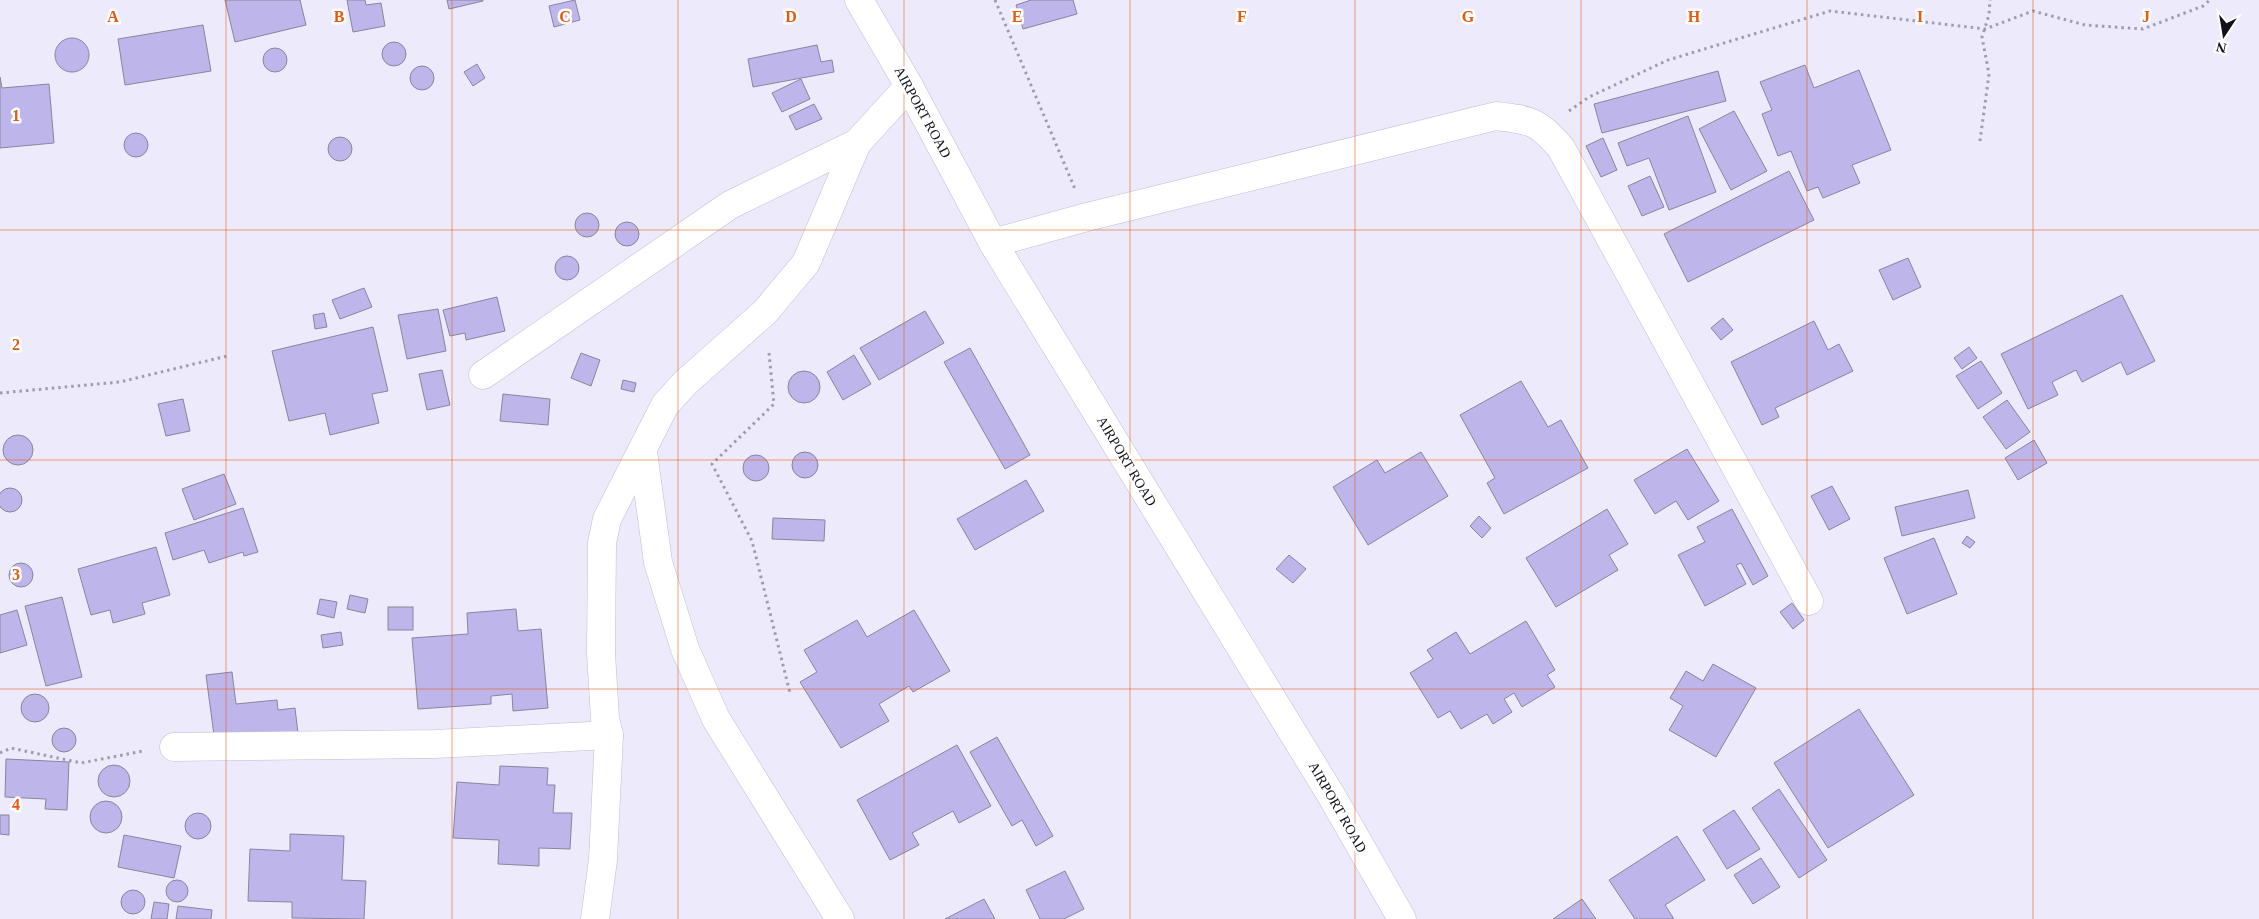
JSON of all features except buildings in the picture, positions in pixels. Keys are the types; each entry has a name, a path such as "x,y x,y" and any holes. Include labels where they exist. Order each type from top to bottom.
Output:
{"street":[{"name":"AIRPORT ROAD","path":"859,0 910,86 993,243 1326,787 1402,919"},
{"path":"595,919 603,860 609,735 605,719 601,653 602,543 607,520 643,452 665,405 685,383 765,312 806,263 857,143 910,86"},
{"path":"993,243 1087,217 1496,116 1521,118 1544,128 1561,148 1809,601"},
{"path":"483,375 730,205 857,143"},
{"path":"643,452 658,562 686,649 716,719 840,919"},
{"path":"174,747 435,744 609,735"}],"path":[{"path":"995,0 1087,217"},
{"path":"1980,141 1989,74 1982,37 1989,15 1990,0"},
{"path":"1544,128 1589,97 1668,60 1830,11 1985,28 2033,11 2085,25 2143,29 2203,6 2210,0"},
{"path":"765,312 774,404 712,464 752,541 790,693"},
{"path":"0,393 120,382 228,356"},
{"path":"0,753 11,748 81,763 174,747"}]}
